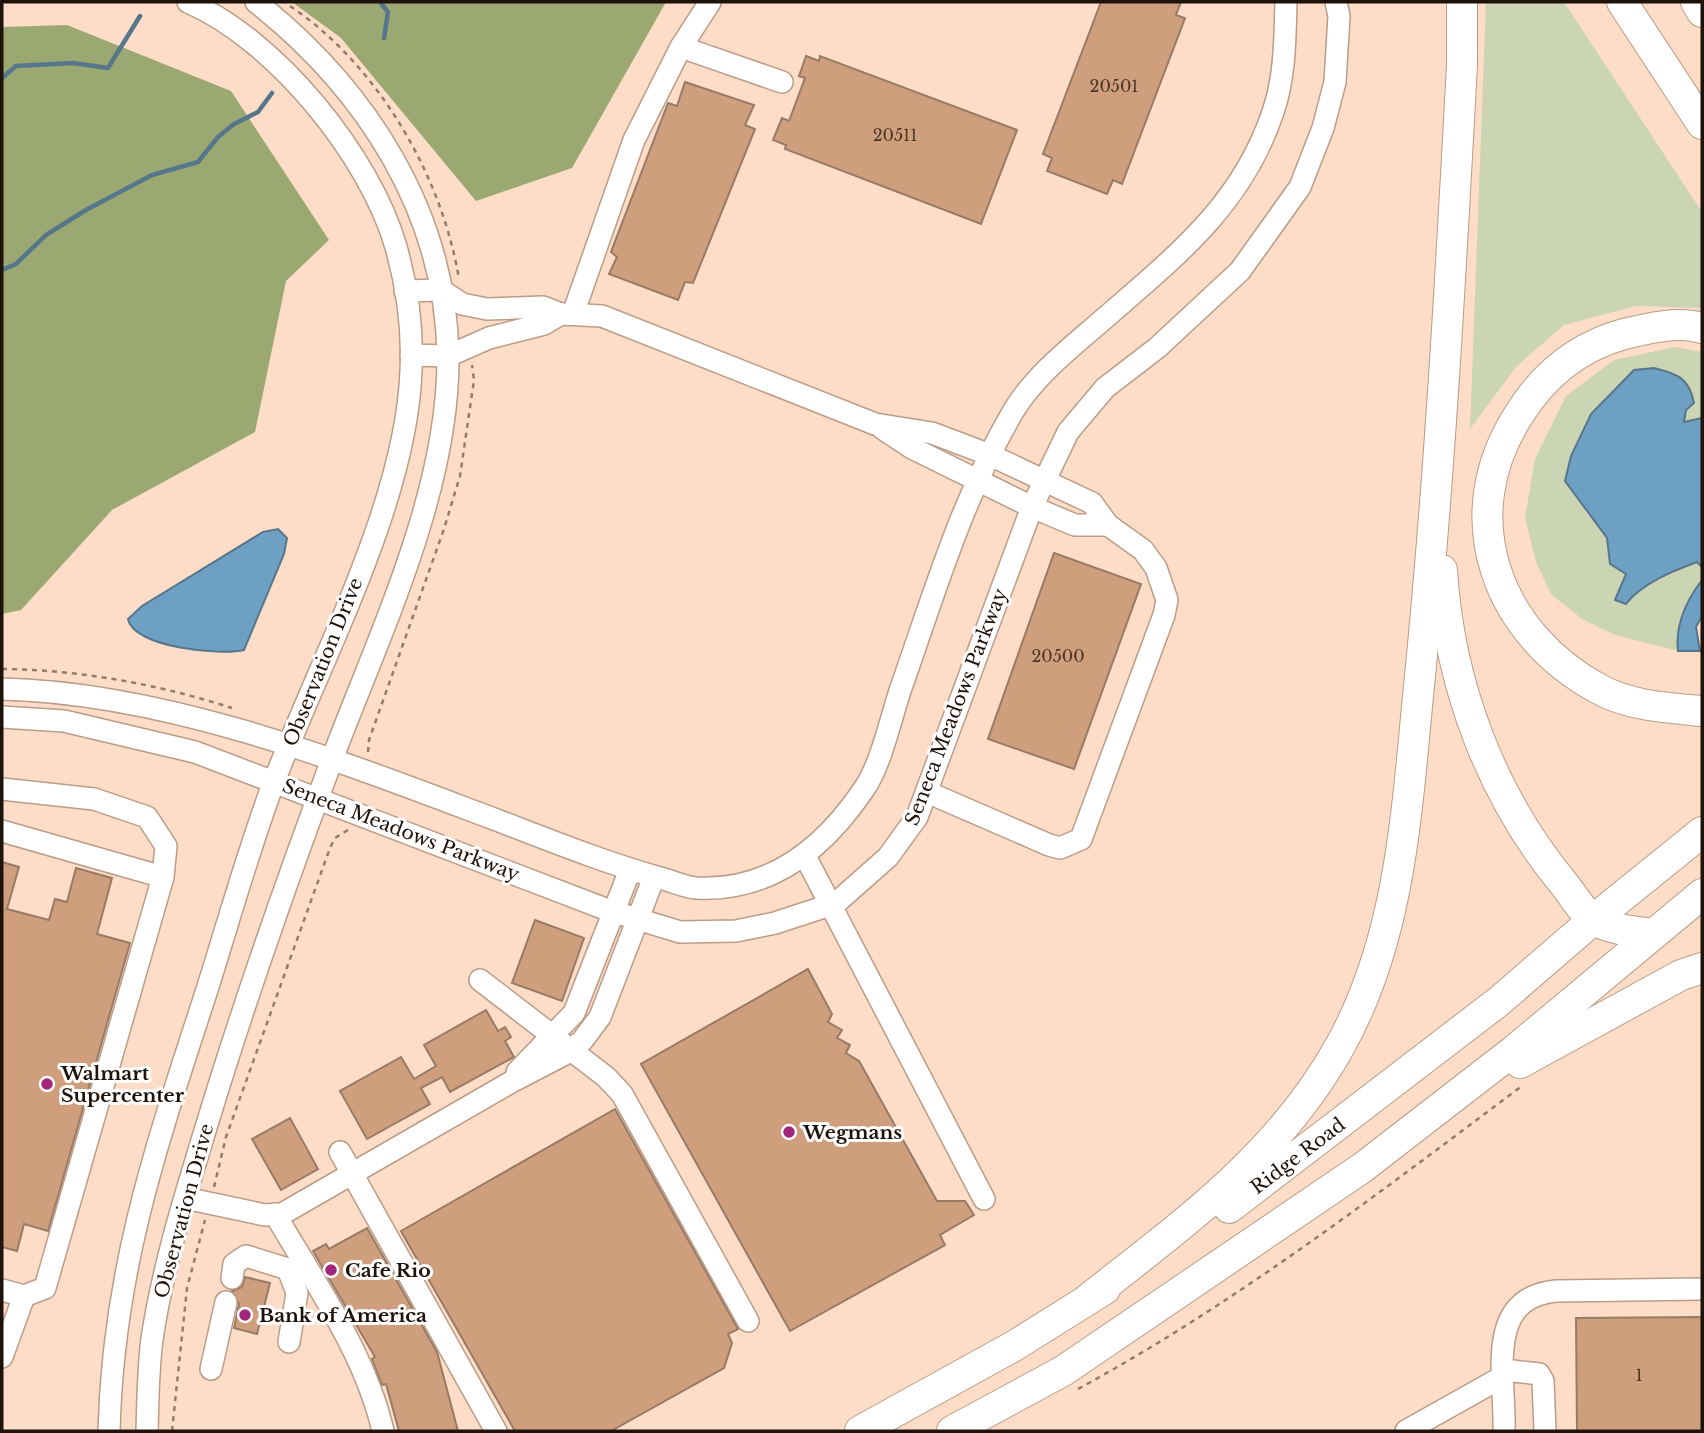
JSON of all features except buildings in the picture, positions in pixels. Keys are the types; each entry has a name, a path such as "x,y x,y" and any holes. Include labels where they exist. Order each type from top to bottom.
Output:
{"highway":[{"path":"1088,1299 1216,1198 1249,1167 1295,1115 1340,1046 1372,978 1395,898 1438,495 1462,65 1462,2"},
{"path":"1622,2 1702,124"},
{"path":"1696,2 1702,12"},
{"path":"1702,328 1690,325 1649,328 1618,336 1581,350 1559,367 1529,398 1504,437 1491,471 1487,510 1492,565 1505,595 1519,621 1558,663 1601,691 1655,707 1702,711"},
{"path":"1438,495 1443,583 1462,692 1499,790 1553,871 1593,920 1620,929 1653,934"},
{"name":"Ridge Road","path":"860,1431 1014,1346 1198,1230 1281,1171 1498,1002 1593,920 1702,832"},
{"path":"953,1431 1062,1371 1362,1168 1512,1052 1702,894"},
{"path":"1438,1109 1613,1010 1681,975 1702,968"}],"street":[{"name":"Observation Drive","path":"110,1431 116,1334 147,1174 274,782 386,500 404,433 411,355 405,291 395,245 352,156 311,99 256,45 205,9 188,2"},
{"name":"Observation Drive","path":"147,1431 151,1342 185,1198 226,1063 318,799 420,523 442,430 448,356 441,290 430,235 410,186 341,80 293,31 256,2"},
{"path":"411,355 448,356 489,338 544,324 567,314 634,140 681,47 710,2"},
{"name":"Seneca Meadows Parkway","path":"2,689 96,698 193,719 288,746 630,870 694,888 729,885 771,875 804,856 838,825 868,784 977,480 1017,405 1063,354 1177,256 1235,193 1274,110 1284,52 1286,2"},
{"name":"Seneca Meadows Parkway","path":"2,717 64,721 113,730 195,752 614,912 680,932 736,930 798,918 830,906 878,866 902,840 917,817 1032,507 1068,432 1105,388 1157,348 1240,271 1300,187 1323,128 1335,82 1339,16 1336,2"},
{"path":"681,47 782,82"},
{"path":"405,291 441,290 463,304 487,309 542,307 567,314 601,316 875,424 912,448 1075,525 1108,526"},
{"path":"875,424 932,433 990,455 1092,503 1108,526 1143,551 1160,577 1167,600 1150,657 1081,839 1060,848 1049,845 927,792"},
{"path":"2,789 94,799 147,817 166,846 163,877 45,1288 24,1296 2,1290"},
{"path":"2,831 163,877"},
{"path":"804,856 984,1199"},
{"path":"507,1084 553,1037 579,1002 630,870"},
{"path":"185,1198 265,1215 282,1214 570,1050 582,1041 600,1017 654,877"},
{"path":"480,980 607,1077 622,1094 634,1128 738,1312"},
{"path":"340,1152 496,1431"},
{"path":"275,1214 348,1340 374,1394 383,1431"},
{"path":"232,1278 234,1264 246,1256 288,1269 297,1293 289,1342"},
{"path":"1504,1431 1505,1330 1511,1313 1520,1303 1538,1293 1702,1289"},
{"path":"2,1357 24,1296"},
{"path":"211,1369 226,1302"},
{"path":"1406,1431 1504,1373 1539,1374 1543,1381 1545,1431"}],"path":[{"path":"172,1431 187,1288 199,1233 212,1204 215,1178 226,1137 330,848 335,838 350,830 352,812"},
{"path":"1071,1393 1177,1333 1247,1286 1523,1084"}],"green space":[{"path":"292,2 666,2 572,168 476,201 341,38"},
{"path":"1486,2 1564,2 1702,212 1702,308 1636,306 1564,325 1516,367 1470,429"},
{"path":"67,25 231,91 329,240 286,281 255,432 112,510 21,610 2,614 2,27"},
{"path":"1675,347 1702,352 1702,418 1683,423 1686,410 1634,370 1614,391 1585,511 1607,538 1610,564 1627,574 1619,587 1635,592 1697,562 1702,567 1698,588 1680,625 1678,651 1615,635 1582,619 1551,594 1536,562 1525,518 1535,459 1566,396 1614,360"}],"water":[{"path":"1654,368 1676,375 1689,388 1694,403 1686,410 1684,422 1702,418 1702,567 1697,562 1668,574 1640,590 1626,604 1615,600 1626,574 1610,564 1607,538 1565,481 1571,456 1591,414 1634,370"},
{"path":"278,529 287,538 284,554 244,650 216,652 179,647 161,643 133,629 128,619 142,606 263,532"},
{"path":"1702,580 1702,616 1696,627 1700,651 1678,651 1678,632 1683,614"}],"waterway":[{"path":"380,2 388,12 384,38"},
{"path":"2,78 16,66 73,63 108,68 140,16"},
{"path":"2,270 16,264 46,235 86,210 152,175 198,162 218,137 234,124 258,112 272,93"}],"place":[{"name":"Walmart Supercenter","path":"47,1084"},
{"name":"Wegmans","path":"789,1132"},
{"name":"Cafe Rio","path":"331,1270"},
{"name":"Bank of America","path":"245,1315"}]}
